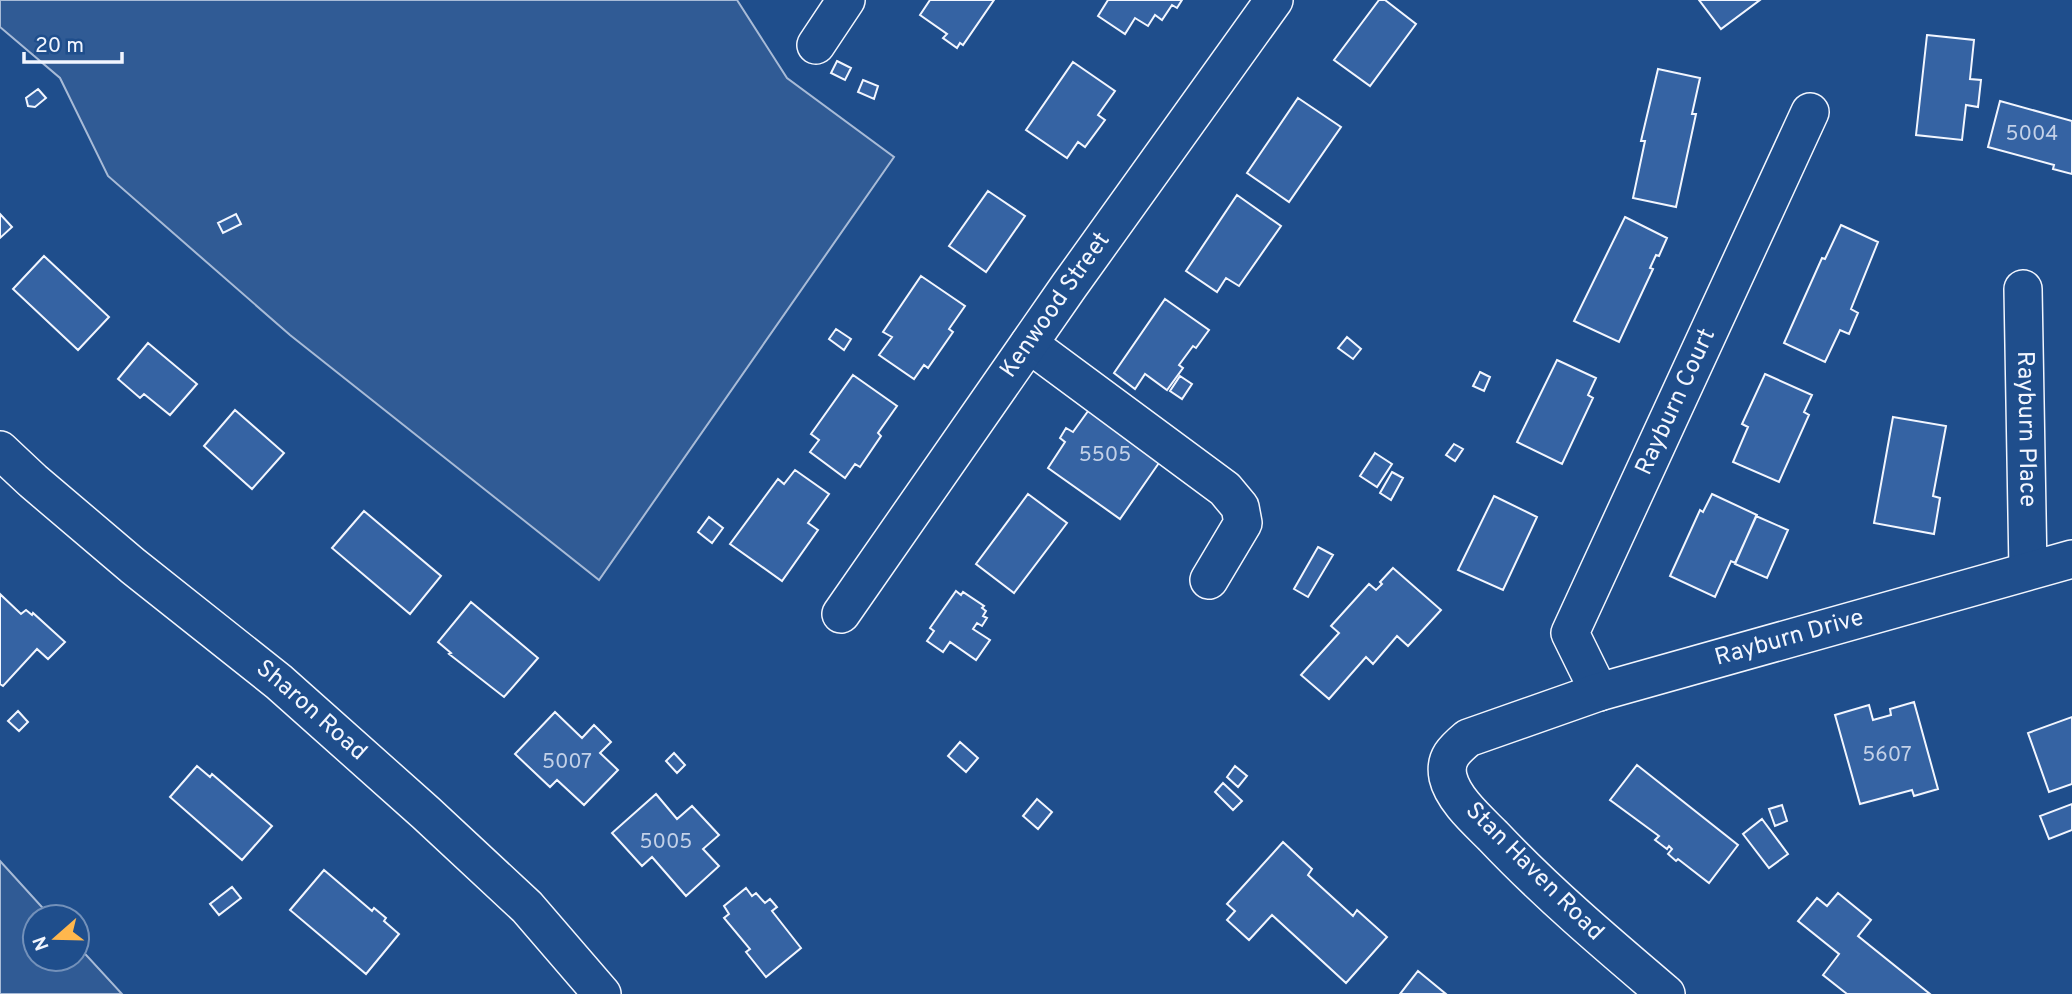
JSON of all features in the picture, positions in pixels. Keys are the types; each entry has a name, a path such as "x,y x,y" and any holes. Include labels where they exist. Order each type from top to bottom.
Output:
{"street":[{"path":"816,45 846,0"},
{"name":"Kenwood Street","path":"841,614 1274,0"},
{"name":"Rayburn Court","path":"1599,692 1570,633 1810,112"},
{"name":"Rayburn Place","path":"2023,289 2028,570"},
{"path":"1029,344 1225,489 1240,507 1243,523 1209,580"},
{"name":"Sharon Road","path":"0,450 134,566 279,682 426,813 527,907 602,994"},
{"name":"Rayburn Drive","path":"1509,722 1599,692 2072,559"},
{"name":"Stan Haven Road","path":"1509,722 1468,738 1457,747 1448,758 1447,774 1450,786 1536,881 1666,994"}],"shaded area":[{"path":"0,0 737,0 787,78 894,157 599,580 290,335 108,176 60,78 0,27"},
{"path":"0,861 38,903 21,903 21,973 91,973 91,960 122,994 0,994"}],"building":[{"path":"930,0 994,0 963,45 960,43 957,48 943,38 947,34 920,15"},
{"path":"1108,0 1182,0 1177,8 1172,5 1162,20 1155,15 1148,26 1135,18 1125,34 1098,16"},
{"path":"1379,0 1385,0 1416,24 1370,86 1334,60"},
{"path":"1699,0 1760,0 1721,29"},
{"path":"1927,35 1974,40 1970,79 1981,80 1978,107 1966,105 1962,140 1916,135"},
{"path":"837,61 851,68 845,80 831,73"},
{"path":"1073,62 1115,91 1098,115 1105,120 1085,147 1078,142 1067,158 1026,130"},
{"path":"1658,69 1700,78 1692,114 1696,114 1676,207 1633,198 1645,141 1641,141"},
{"path":"863,80 878,86 874,99 858,92"},
{"path":"38,89 46,98 35,107 28,106 26,98"},
{"path":"1298,98 1341,127 1289,202 1247,173"},
{"path":"2000,101 2072,121 2072,174 2053,169 2054,165 1988,147"},
{"path":"988,191 1025,216 986,272 949,246"},
{"path":"1237,195 1281,226 1239,286 1226,278 1217,292 1186,271"},
{"path":"0,214 12,227 0,238"},
{"path":"236,214 241,224 223,233 218,223"},
{"path":"1625,217 1667,238 1650,268 1653,269 1619,342 1574,321"},
{"path":"1841,225 1878,242 1851,309 1858,313 1849,334 1840,330 1825,362 1784,343 1822,258 1825,259"},
{"path":"44,256 109,317 78,350 13,289"},
{"path":"921,276 965,306 949,329 953,332 928,368 924,365 914,379 879,355 892,337 883,332"},
{"path":"1165,299 1209,330 1179,365 1183,368 1167,390 1145,374 1135,389 1114,373"},
{"path":"836,329 851,339 844,350 829,339"},
{"path":"1347,337 1361,349 1353,359 1338,348"},
{"path":"148,343 197,384 170,415 144,394 140,398 118,379"},
{"path":"1557,360 1596,378 1588,395 1593,398 1562,464 1517,442"},
{"path":"1480,372 1490,377 1484,391 1473,386"},
{"path":"1765,374 1812,395 1804,412 1809,415 1779,482 1733,462 1748,427 1742,424"},
{"path":"853,375 897,406 878,433 881,436 860,467 855,464 845,478 810,452 819,440 811,434"},
{"path":"1180,376 1192,384 1182,399 1170,391"},
{"path":"1096,400 1161,460 1120,519 1048,468 1065,442 1060,438 1066,428 1073,432"},
{"path":"235,410 284,453 252,489 204,446"},
{"path":"1893,417 1946,426 1933,496 1940,498 1934,534 1874,523"},
{"path":"1454,444 1463,449 1455,461 1446,455"},
{"path":"1375,453 1392,464 1377,487 1360,476"},
{"path":"795,470 829,494 808,523 818,530 782,581 730,544 778,479 784,484"},
{"path":"1392,472 1403,478 1391,500 1380,493"},
{"path":"1028,494 1067,523 1014,593 976,564"},
{"path":"1712,494 1757,515 1735,563 1731,561 1715,597 1670,576 1700,510 1703,512"},
{"path":"1494,496 1537,517 1503,590 1458,570"},
{"path":"364,511 441,576 410,614 332,548"},
{"path":"1756,516 1788,530 1767,578 1735,564"},
{"path":"709,517 723,528 712,543 698,532"},
{"path":"1318,547 1333,555 1308,597 1294,589"},
{"path":"1393,568 1441,610 1408,646 1397,636 1373,664 1366,657 1329,699 1301,675 1339,633 1331,626 1369,584 1376,590"},
{"path":"956,591 961,595 963,592 984,606 982,608 986,611 983,616 987,618 982,626 977,623 973,629 990,640 976,660 950,642 943,652 927,641 934,631 930,628"},
{"path":"0,594 21,614 26,610 32,615 33,613 65,642 48,659 37,649 3,686 0,684"},
{"path":"471,602 538,658 504,697 449,654 451,653 438,642"},
{"path":"1914,702 1938,789 1914,796 1912,790 1860,804 1835,715 1869,705 1873,720 1891,715 1890,709"},
{"path":"18,711 28,722 19,731 8,721"},
{"path":"555,712 582,738 594,725 611,742 600,753 618,770 584,805 557,780 550,787 515,754"},
{"path":"2072,717 2072,784 2049,792 2028,733"},
{"path":"960,742 978,758 966,772 948,756"},
{"path":"674,753 685,765 677,773 666,761"},
{"path":"1637,765 1738,845 1709,883 1678,859 1676,861 1668,854 1672,849 1669,846 1667,849 1655,840 1659,836 1610,800"},
{"path":"197,766 210,777 212,774 272,826 242,860 170,797"},
{"path":"1235,766 1247,776 1238,787 1227,777"},
{"path":"1223,783 1242,801 1233,810 1215,792"},
{"path":"656,794 677,819 692,806 719,835 703,849 719,866 686,896 652,857 642,866 612,833"},
{"path":"1037,799 1052,812 1038,829 1023,816"},
{"path":"2072,804 2072,830 2049,839 2040,816"},
{"path":"1782,805 1787,821 1775,826 1769,809"},
{"path":"1762,819 1788,854 1769,868 1743,834"},
{"path":"1283,842 1312,869 1308,875 1353,916 1357,910 1387,937 1346,983 1272,915 1249,940 1227,920 1235,911 1227,904"},
{"path":"324,870 372,911 374,908 386,918 384,921 399,934 366,974 290,910"},
{"path":"232,887 241,898 219,915 210,904"},
{"path":"746,888 752,896 756,893 765,903 770,899 777,907 772,911 801,948 766,977 746,952 750,949 724,918 729,914 724,906"},
{"path":"1838,893 1871,920 1858,936 1930,994 1847,994 1823,975 1839,954 1798,921 1817,898 1827,906"},
{"path":"1418,971 1446,994 1400,994"}]}
